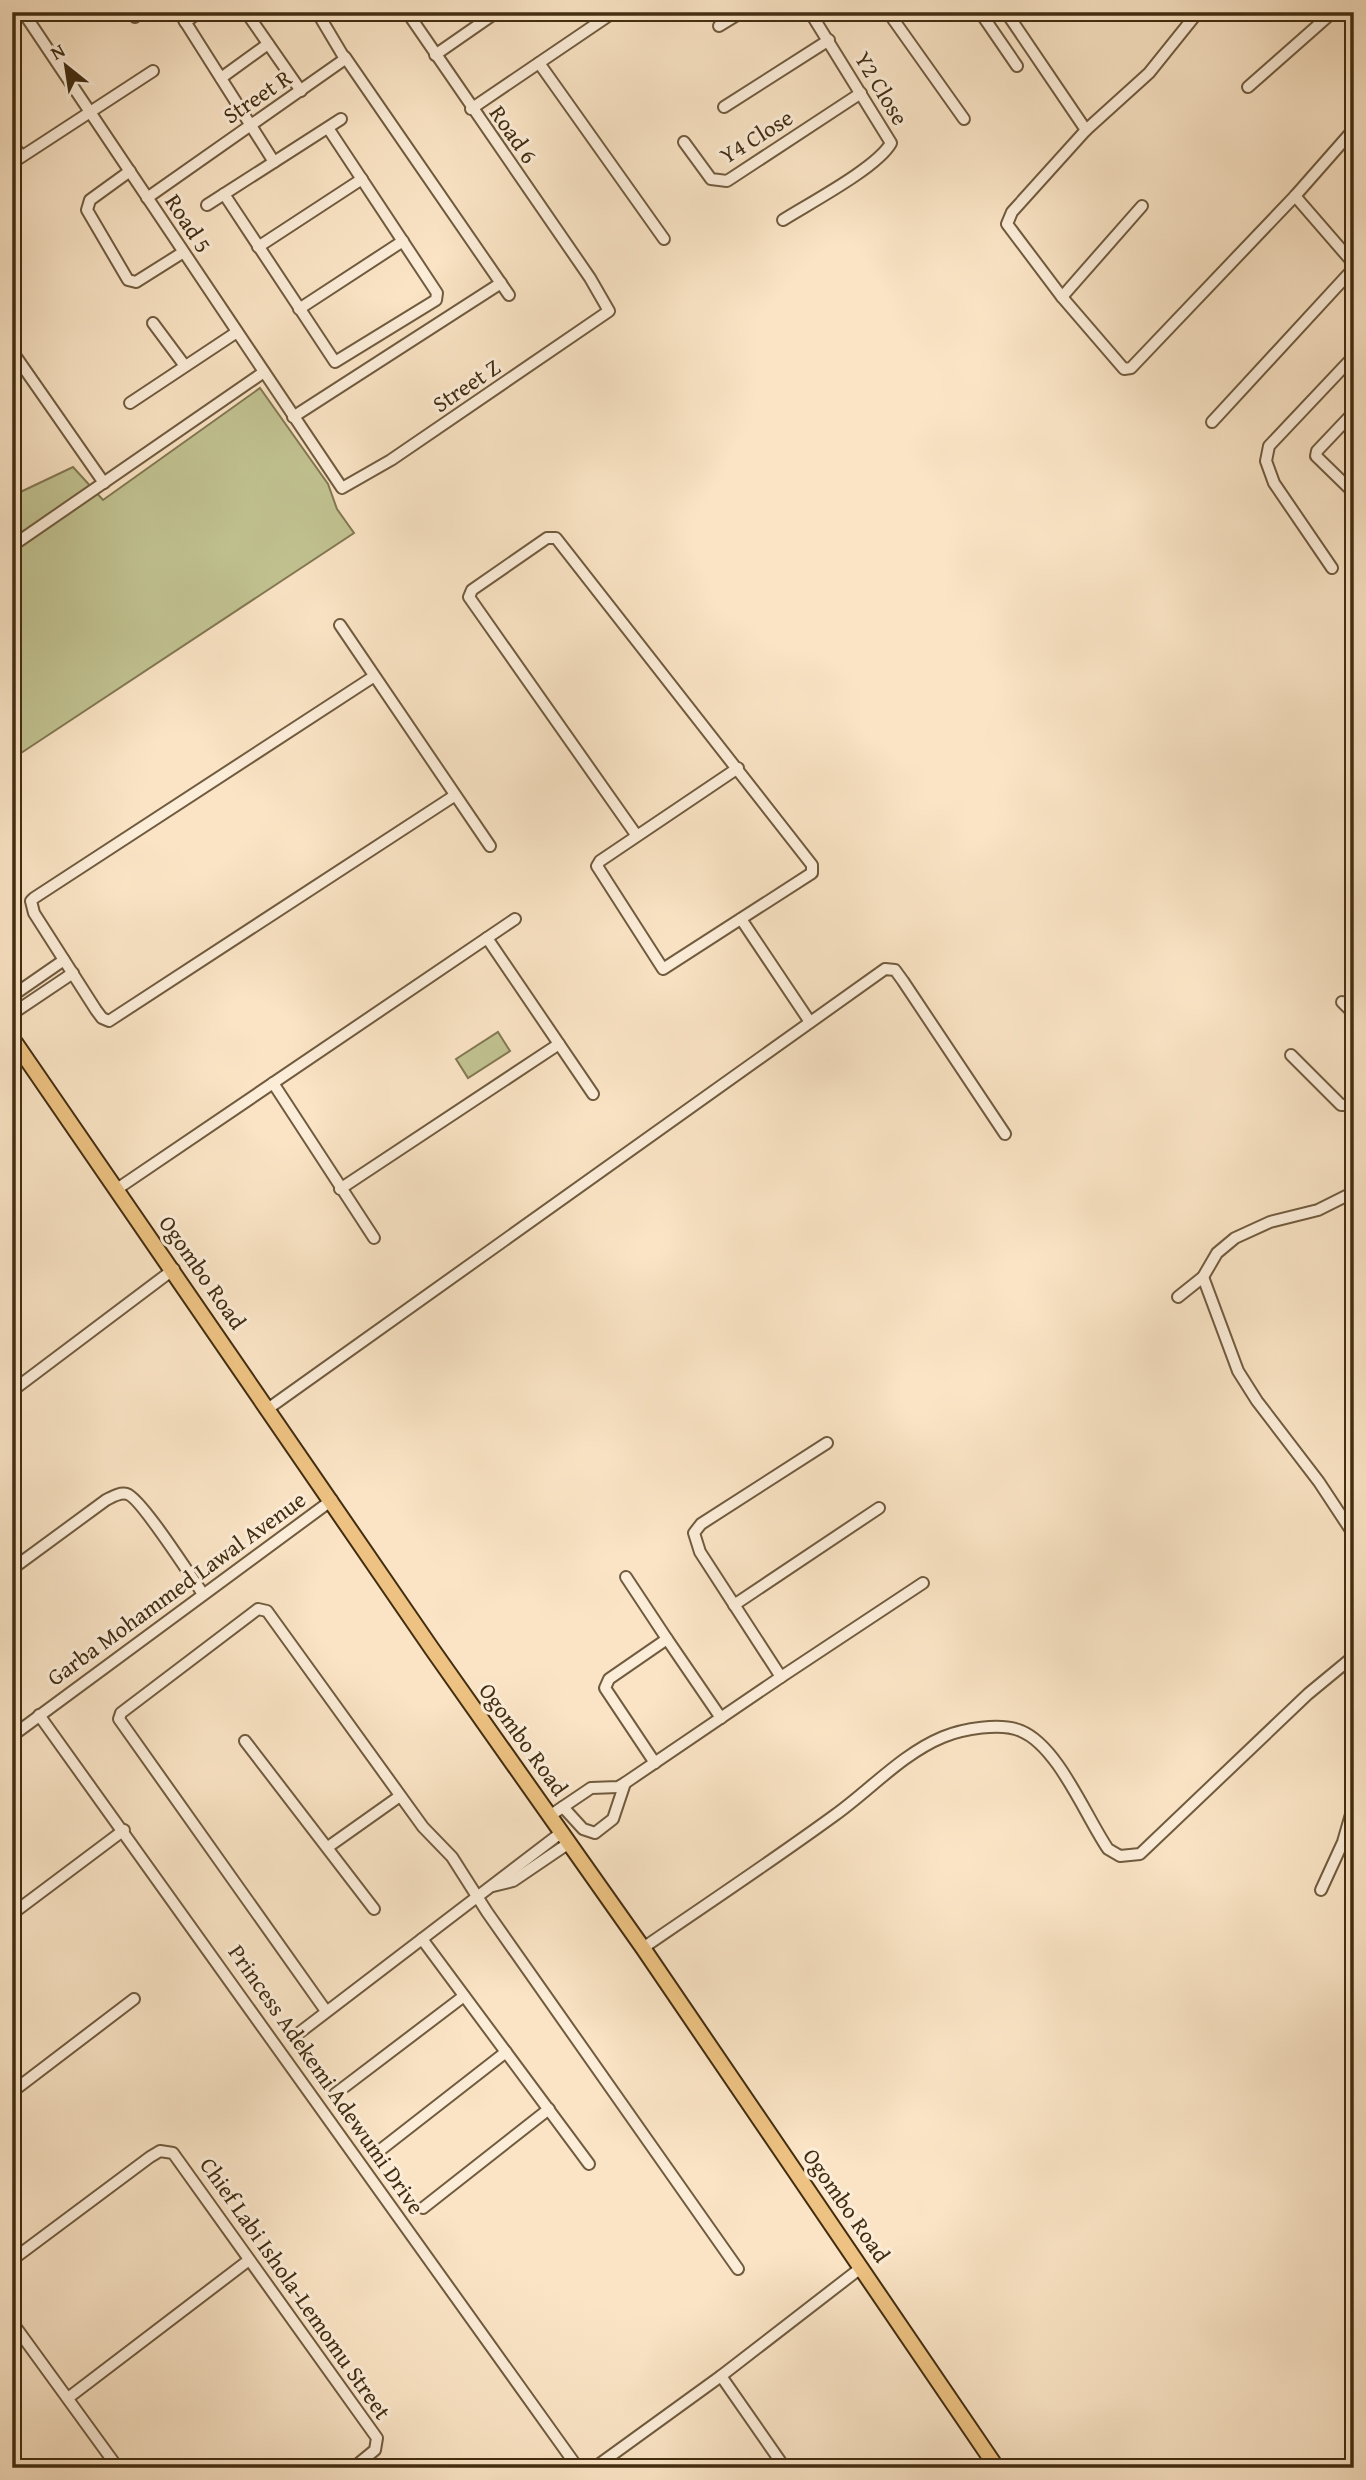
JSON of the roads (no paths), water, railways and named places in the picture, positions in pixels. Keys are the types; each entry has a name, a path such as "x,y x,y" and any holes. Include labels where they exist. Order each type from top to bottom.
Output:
{"main road":[{"name":"Ogombo Road","path":"12,1038 174,1269 432,1649 557,1811 566,1838 997,2468"}],"street":[{"name":"Road 5","path":"23,12 319,458"},
{"path":"200,12 182,17 274,162"},
{"path":"246,12 301,91"},
{"path":"317,12 509,295"},
{"name":"Road 6","path":"407,12 471,109 590,278"},
{"path":"435,55 497,12"},
{"path":"471,109 614,12"},
{"path":"719,26 742,12"},
{"name":"Y2 Close","path":"783,220 865,168 891,144 810,12"},
{"path":"888,12 964,119"},
{"path":"980,12 1017,66"},
{"path":"1006,12 1086,130"},
{"path":"1198,12 1149,73 1086,130 1008,219 1012,232 1120,368 1130,368 1295,196 1354,129"},
{"path":"1248,87 1334,12"},
{"path":"724,107 829,40"},
{"path":"221,78 268,44"},
{"name":"Street R","path":"147,198 301,91 345,57"},
{"path":"540,63 664,239"},
{"path":"12,145 17,160 153,71"},
{"name":"Y4 Close","path":"684,142 711,179 727,181 861,93"},
{"path":"207,205 341,119"},
{"path":"223,194 335,362 436,300 438,293 328,128"},
{"path":"130,171 90,200 88,210 128,280 136,282 182,253"},
{"path":"258,247 362,179"},
{"path":"1212,422 1354,266 1295,196"},
{"path":"1062,297 1142,206"},
{"path":"299,309 403,241"},
{"name":"Street Z","path":"319,458 342,488 390,460 608,314 609,309 590,278"},
{"path":"293,417 501,283"},
{"path":"153,323 185,366"},
{"path":"130,403 237,332"},
{"path":"12,351 104,483"},
{"path":"1332,568 1274,483 1266,461 1269,446 1354,356"},
{"path":"12,546 264,372"},
{"path":"1354,412 1317,451 1316,456 1354,493"},
{"path":"637,836 470,597 472,590 547,538 556,538 737,768 813,869 666,969 660,967 597,866 600,861 637,836 737,768"},
{"path":"340,625 490,846"},
{"path":"373,677 34,898 34,913 102,1018 110,1021 454,796"},
{"path":"117,1189 515,919"},
{"path":"741,919 810,1022"},
{"path":"487,938 593,1094"},
{"path":"12,996 64,960"},
{"path":"269,1408 882,971 892,969 910,990 1005,1133"},
{"path":"12,1014 73,973"},
{"path":"1342,1002 1354,1014"},
{"path":"341,1189 559,1044"},
{"path":"1291,1055 1341,1105 1354,1105"},
{"path":"272,1083 374,1238"},
{"path":"1178,1297 1203,1277 1217,1254 1250,1229 1318,1210 1354,1192"},
{"path":"12,1391 174,1269"},
{"path":"1203,1277 1238,1371 1257,1401 1320,1482 1354,1535"},
{"path":"781,1677 700,1552 695,1532 701,1524 827,1443"},
{"path":"12,1569 106,1500 124,1493 129,1494 143,1510 203,1594"},
{"name":"Garba Mohammed Lawal Avenue","path":"12,1736 332,1500"},
{"path":"734,1605 879,1508"},
{"path":"626,1577 721,1718"},
{"path":"625,1783 613,1819 594,1833 583,1829 557,1811 591,1788 618,1787 625,1783 923,1583"},
{"path":"326,2011 120,1723 119,1716 253,1612 264,1609 400,1796 430,1835 444,1846 480,1897 487,1912 738,2269"},
{"path":"655,1763 605,1688 609,1679 667,1639"},
{"path":"643,1948 836,1814 915,1752 944,1736 990,1728 1024,1731 1059,1767 1108,1849 1120,1856 1140,1854 1308,1694 1354,1656"},
{"name":"Princess Adekemi Adewumi Drive","path":"39,1715 124,1830 578,2468"},
{"path":"245,1741 374,1909"},
{"path":"328,1847 400,1796"},
{"path":"1321,1890 1343,1842 1354,1804"},
{"path":"12,1914 124,1830"},
{"path":"295,2036 492,1886 566,1838"},
{"path":"422,1938 589,2164"},
{"path":"335,2094 464,1996"},
{"path":"12,2092 134,1999"},
{"path":"379,2151 506,2052"},
{"path":"422,2208 548,2109"},
{"name":"Chief Labi Ishola-Lemomu Street","path":"12,2260 149,2157 165,2150 179,2159 377,2438 375,2450 353,2468"},
{"path":"68,2398 249,2260"},
{"path":"594,2468 721,2376 862,2267"},
{"path":"12,2322 118,2468"},
{"path":"721,2376 785,2468"}]}
